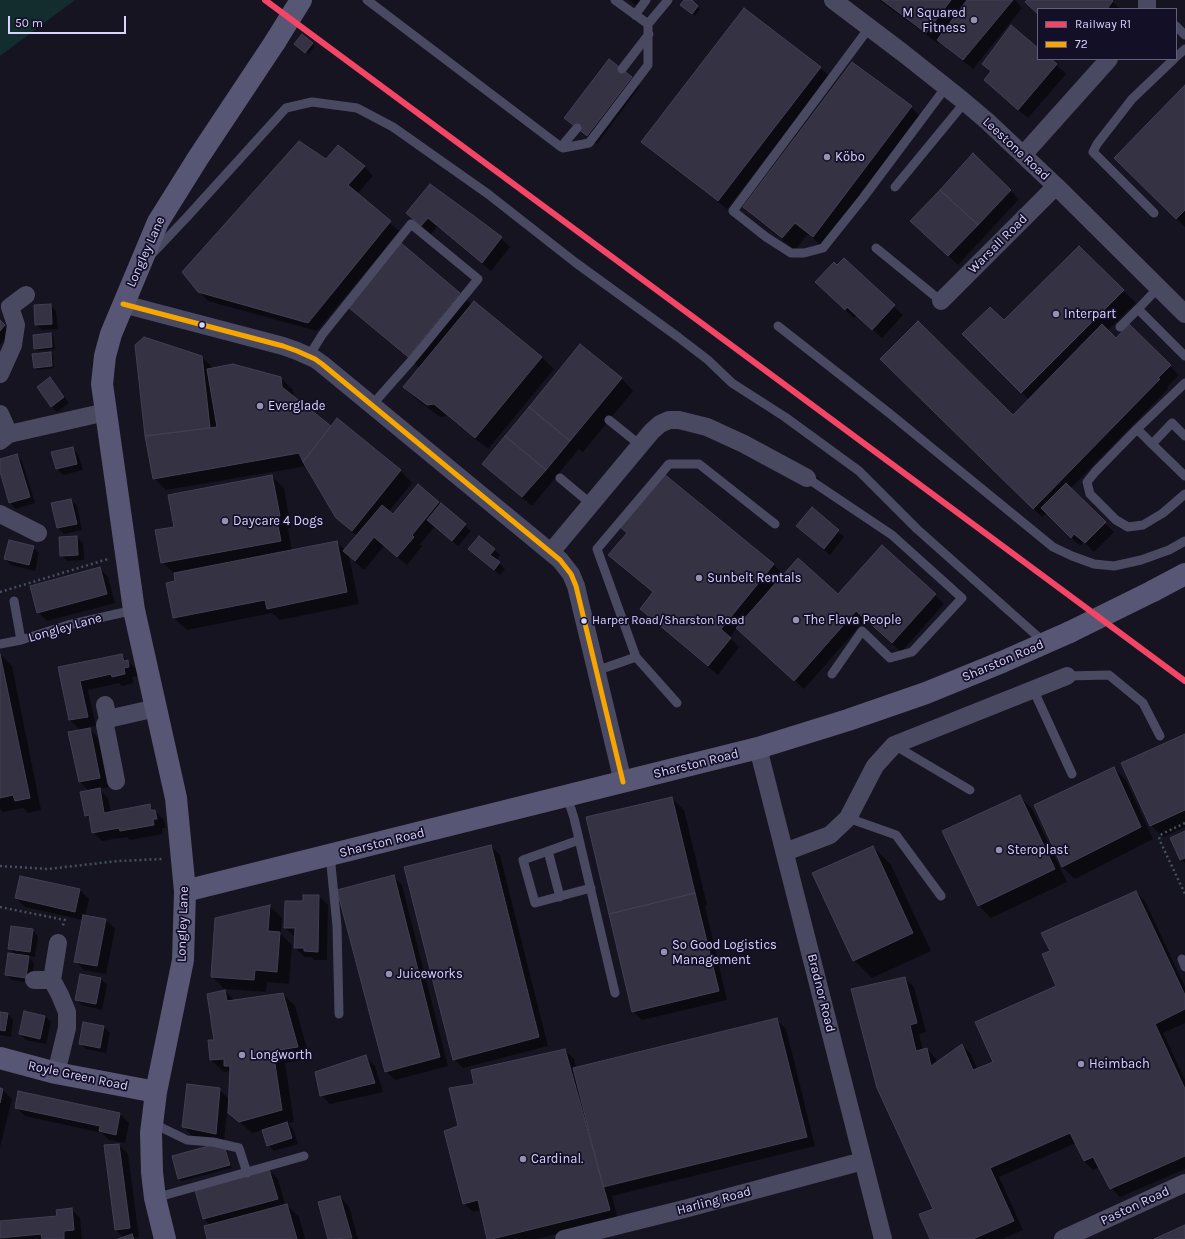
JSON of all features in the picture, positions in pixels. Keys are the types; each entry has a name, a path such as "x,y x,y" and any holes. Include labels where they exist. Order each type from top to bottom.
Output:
{"main road":[{"name":"Longley Lane","path":"165,1239 155,1198 152,1172 151,1133 156,1092 183,960 185,892 176,798 134,610 102,384 105,356 111,334 158,222 198,158 276,42 302,0"},
{"name":"Sharston Road","path":"185,892 758,748 848,720 926,693 1045,643 1185,574"},
{"name":"Royle Green Road","path":"0,1058 56,1073 156,1092"}],"street":[{"name":"Leestone Road","path":"833,0 904,53 964,102 1056,186 1185,314"},
{"path":"1023,155 1108,60"},
{"name":"Warsall Road","path":"940,301 1056,186"},
{"path":"0,374 13,345 16,325 10,307 26,295"},
{"path":"123,304 283,346 309,356 322,364 551,552 571,574 576,586 623,782"},
{"path":"0,414 4,438 106,412"},
{"path":"551,552 652,431 660,424 669,420 679,420 707,427 744,444 807,478"},
{"path":"0,514 38,533"},
{"path":"785,852 830,836 848,818 875,766 894,745 1067,676"},
{"path":"116,781 105,725 106,712 156,708"},
{"name":"Bradnor Road","path":"758,748 883,1239"},
{"path":"56,1073 67,1028 67,1012 52,980 58,943"},
{"path":"34,980 52,980"},
{"name":"Harling Road","path":"564,1239 597,1235 688,1208 864,1161"},
{"name":"Paston Road","path":"1063,1239 1082,1235 1185,1183"}],"lane":[{"path":"367,0 563,148 589,144 648,65 648,24 668,0"},
{"path":"615,0 648,24"},
{"path":"635,15 646,0"},
{"path":"1177,27 1185,35"},
{"path":"869,28 733,211 791,253 804,253 823,248 863,198 946,87"},
{"path":"622,69 649,34"},
{"path":"1177,56 1185,49"},
{"path":"1154,213 1093,152 1097,144 1132,98 1173,60"},
{"path":"138,268 187,217 286,108 312,102 356,108 393,127 488,194 576,263 708,360 732,383 785,417 859,471 917,529 1045,643"},
{"path":"895,187 964,102"},
{"path":"560,147 577,128"},
{"path":"309,356 322,335 411,224 478,279 411,361 372,405"},
{"path":"876,248 940,301"},
{"path":"1120,327 1158,288"},
{"path":"1138,309 1185,356"},
{"path":"778,326 883,408 1053,546 1072,556 1094,564 1114,566 1140,560 1169,550 1185,541"},
{"path":"1185,383 1136,429 1086,482 1090,494 1116,520 1128,527 1143,525 1162,513 1185,494"},
{"path":"609,420 640,445"},
{"path":"1152,444 1172,423 1185,436"},
{"path":"1136,429 1185,476"},
{"path":"676,703 636,657 597,549 669,464 699,464 775,524"},
{"path":"560,478 591,504"},
{"path":"807,478 892,535 962,598 912,652 890,658 862,631 832,674"},
{"name":"Longley Lane","path":"14,601 21,640"},
{"name":"Longley Lane","path":"0,644 21,640 68,625 134,610"},
{"path":"596,671 636,657"},
{"path":"1067,676 1110,675 1143,703 1160,736"},
{"path":"1033,689 1072,774"},
{"path":"894,745 970,790"},
{"path":"567,796 574,818 615,993"},
{"path":"848,818 896,835 941,896"},
{"path":"579,840 523,860 535,903 591,888"},
{"path":"548,851 560,897"},
{"path":"330,855 336,926 339,1014"},
{"path":"152,1123 187,1140 213,1142 239,1148 247,1173"},
{"path":"155,1198 304,1156"}],"path":[{"path":"0,592 126,554"},
{"path":"1185,823 1162,834 1159,837 1185,894"},
{"path":"0,866 48,869 118,861 182,858"},
{"path":"0,906 65,920 58,943"}],"green space":[{"path":"0,0 75,0 0,56"}],"building":[{"path":"684,0 692,0 698,6 692,14 680,5"},
{"path":"882,0 951,0 926,33"},
{"name":"M Squared Fitness","path":"967,0 1013,0 963,60 937,40"},
{"path":"1027,0 1113,1 1108,8 1037,8 1037,13 1025,2"},
{"path":"744,8 821,67 718,201 641,142"},
{"path":"1011,25 1037,47 1037,60 1052,60 1057,64 1018,110 984,80 991,71 982,64"},
{"path":"302,34 313,43 305,53 294,44"},
{"path":"609,59 632,77 587,136 564,118"},
{"name":"Köbo","path":"852,62 912,106 813,237 795,223 782,238 743,207"},
{"path":"1185,85 1185,210 1176,219 1114,158"},
{"path":"299,141 326,159 338,145 365,166 348,185 391,221 308,323 198,292 182,272"},
{"path":"973,153 1011,190 978,225 940,190"},
{"path":"430,184 502,237 482,263 428,218 421,226 406,213"},
{"path":"940,190 978,225 948,256 910,221"},
{"path":"401,243 460,293 408,357 348,307"},
{"name":"Interpart","path":"1079,246 1124,290 1021,393 962,334 990,307 1004,320"},
{"path":"844,258 895,305 872,330 847,307 845,310 815,282 834,262 837,265"},
{"path":"474,301 542,357 475,438 434,404 427,405 403,387"},
{"path":"51,304 52,324 35,325 34,305"},
{"path":"0,320 5,325 0,331"},
{"path":"918,321 1013,415 1102,324 1116,338 1129,324 1171,365 1158,378 1160,379 1033,509 880,359"},
{"path":"51,333 52,347 34,349 33,335"},
{"path":"144,337 202,356 210,428 145,436 135,345"},
{"path":"580,344 622,378 570,441 529,407"},
{"path":"51,352 52,366 34,368 32,354"},
{"name":"Everglade","path":"233,364 281,377 282,387 331,426 303,462 299,453 153,479 145,436 217,427 207,369"},
{"path":"50,377 64,397 51,407 37,387"},
{"path":"529,407 570,441 546,470 505,436"},
{"path":"337,418 401,470 352,531 336,518 303,462"},
{"path":"505,436 546,470 522,497 482,464"},
{"path":"73,447 77,464 56,469 51,452"},
{"path":"17,454 30,497 9,503 0,472 0,459"},
{"name":"Sunbelt Rentals","path":"664,474 774,564 721,629 731,638 708,666 640,609 653,592 608,555 627,533 620,527"},
{"name":"Daycare 4 Dogs","path":"272,475 280,516 276,516 281,541 161,563 155,530 174,527 168,495"},
{"path":"1066,483 1106,522 1085,543 1074,534 1071,538 1041,508"},
{"path":"418,484 439,502 412,535 414,537 397,557 374,537 355,561 343,551 382,505 393,514"},
{"path":"71,499 77,524 57,528 51,503"},
{"path":"441,503 466,524 452,541 427,520"},
{"path":"812,507 839,530 824,549 796,526"},
{"path":"77,536 78,555 60,556 59,537"},
{"path":"479,536 495,549 490,555 500,562 494,570 468,549"},
{"path":"9,540 34,546 29,565 4,559"},
{"path":"337,541 347,592 267,609 265,600 173,618 166,583 175,581 174,573"},
{"name":"The Flava People","path":"882,545 936,594 892,643 856,611 794,681 736,628 798,558 838,594"},
{"path":"100,567 107,594 37,613 30,586"},
{"path":"0,654 30,798 15,801 13,795 0,798"},
{"path":"122,654 124,661 128,660 129,667 124,668 125,674 112,677 111,674 80,681 88,717 69,720 58,667"},
{"path":"90,728 100,778 79,782 68,732"},
{"path":"1185,734 1185,810 1150,826 1121,763"},
{"path":"1114,767 1141,827 1062,867 1034,805"},
{"path":"100,788 104,813 150,804 151,810 155,810 157,819 153,819 154,825 120,831 119,828 92,833 89,815 85,816 80,792"},
{"name":"Steroplast","path":"1020,795 1055,869 978,906 942,831"},
{"path":"672,797 695,893 609,914 586,817"},
{"path":"1185,831 1185,858 1180,860 1170,838"},
{"path":"491,845 539,1037 453,1060 404,867"},
{"path":"873,846 913,933 853,961 812,873"},
{"name":"Juiceworks","path":"394,875 440,1057 385,1072 337,890"},
{"path":"20,876 80,889 75,912 15,898"},
{"name":"Heimbach","path":"1136,891 1185,995 1185,1009 1155,1024 1185,1089 1185,1156 1110,1189 1093,1157 1084,1161 1070,1133 990,1168 1014,1221 973,1239 930,1239 919,1214 933,1209 877,1088 851,989 905,977 917,1023 910,1025 916,1051 927,1048 931,1066 962,1044 973,1070 993,1062 975,1022 1056,986 1042,954 1050,951 1041,933"},
{"name":"So Good Logistics Management","path":"695,893 719,991 632,1012 609,914"},
{"path":"303,895 319,895 318,952 304,951 304,948 294,948 295,928 284,928 285,901 303,901"},
{"path":"270,905 268,931 280,932 277,972 255,970 254,980 211,977 215,918"},
{"path":"83,915 106,919 97,966 74,962"},
{"path":"11,926 33,929 30,952 8,949"},
{"path":"8,953 29,956 26,978 5,975"},
{"path":"80,974 101,978 96,1004 75,1000"},
{"name":"Longworth","path":"225,990 227,1001 283,993 298,1047 273,1051 282,1110 239,1122 228,1113 230,1066 224,1066 224,1059 210,1060 208,1040 214,1040 207,994"},
{"path":"24,1011 45,1016 40,1039 19,1034"},
{"path":"0,1012 8,1013 5,1031 0,1030"},
{"path":"777,1018 807,1137 603,1187 573,1068"},
{"path":"83,1022 104,1026 100,1048 79,1044"},
{"name":"Cardinal.","path":"565,1049 610,1210 487,1239 478,1200 463,1204 444,1131 458,1126 449,1088 474,1084 471,1070"},
{"path":"366,1055 375,1083 320,1096 315,1072"},
{"path":"187,1084 220,1088 216,1134 182,1127"},
{"path":"0,1088 3,1089 0,1103"},
{"path":"18,1091 120,1113 116,1135 99,1131 100,1126 15,1108"},
{"path":"287,1122 292,1138 267,1146 262,1130"},
{"path":"223,1142 230,1165 178,1179 172,1156"},
{"path":"119,1144 130,1228 115,1230 104,1145"},
{"path":"269,1169 278,1199 203,1219 195,1190"},
{"path":"340,1196 352,1238 328,1239 318,1202"},
{"path":"287,1204 297,1239 207,1239 204,1226"},
{"path":"72,1208 74,1230 64,1231 64,1239 42,1239 41,1234 0,1238 0,1221 57,1216 56,1210"},
{"path":"1185,1225 1185,1239 1154,1239"},
{"path":"132,1234 134,1239 118,1239"}],"railway":[{"path":"265,0 1185,681"}],"rail line":[{"name":"R1","path":"265,0 1185,681"}],"transit line":[{"name":"72","path":"123,304 283,346 315,359 560,560 571,574 576,586 623,782"}],"place":[{"name":"M Squared Fitness","path":"974,20"},
{"name":"Köbo","path":"827,157"},
{"name":"Interpart","path":"1056,314"},
{"name":"Everglade","path":"260,406"},
{"name":"Daycare 4 Dogs","path":"225,521"},
{"name":"Sunbelt Rentals","path":"699,578"},
{"name":"The Flava People","path":"796,620"},
{"name":"Harper Road/Sharston Road","path":"584,621"},
{"name":"Steroplast","path":"999,850"},
{"name":"So Good Logistics Management","path":"664,952"},
{"name":"Juiceworks","path":"389,974"},
{"name":"Longworth","path":"242,1055"},
{"name":"Heimbach","path":"1081,1064"},
{"name":"Cardinal.","path":"523,1159"}]}
